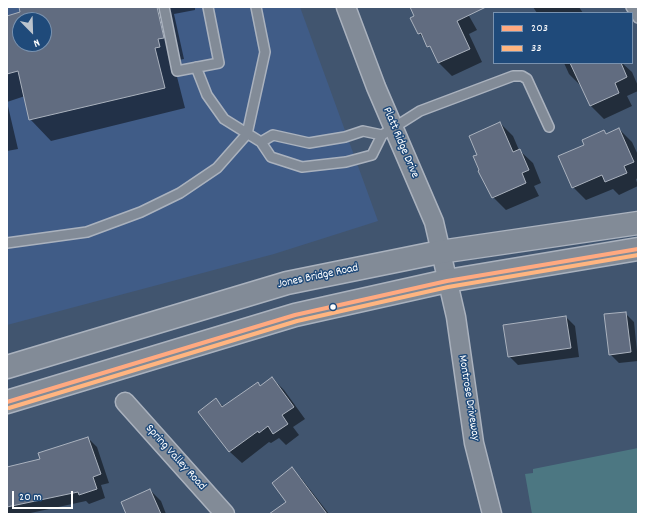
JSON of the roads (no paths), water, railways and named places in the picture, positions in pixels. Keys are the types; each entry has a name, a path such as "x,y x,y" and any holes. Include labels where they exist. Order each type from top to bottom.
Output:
{"main road":[{"name":"Jones Bridge Road","path":"7,367 287,283 440,252 638,223"},
{"path":"7,402 295,315 447,281 638,249"}],"street":[{"name":"Platt Ridge Drive","path":"346,7 376,87 388,132 434,222 447,281"},
{"name":"Montrose Driveway","path":"447,281 456,317 474,443 492,514"},
{"name":"Spring Valley Road","path":"125,402 225,514"}],"lane":[{"path":"164,7 177,71 219,63 208,7"},
{"path":"7,243 87,232 141,212 180,193 217,168 247,134 265,52 256,7"},
{"path":"631,7 638,18"},
{"path":"196,67 207,95 224,119 261,142 271,157 302,167 346,162 372,154 388,132 420,110 513,76 522,76 527,79 549,127"},
{"path":"261,142 273,135 310,142 331,140 363,131 388,132"}]}
